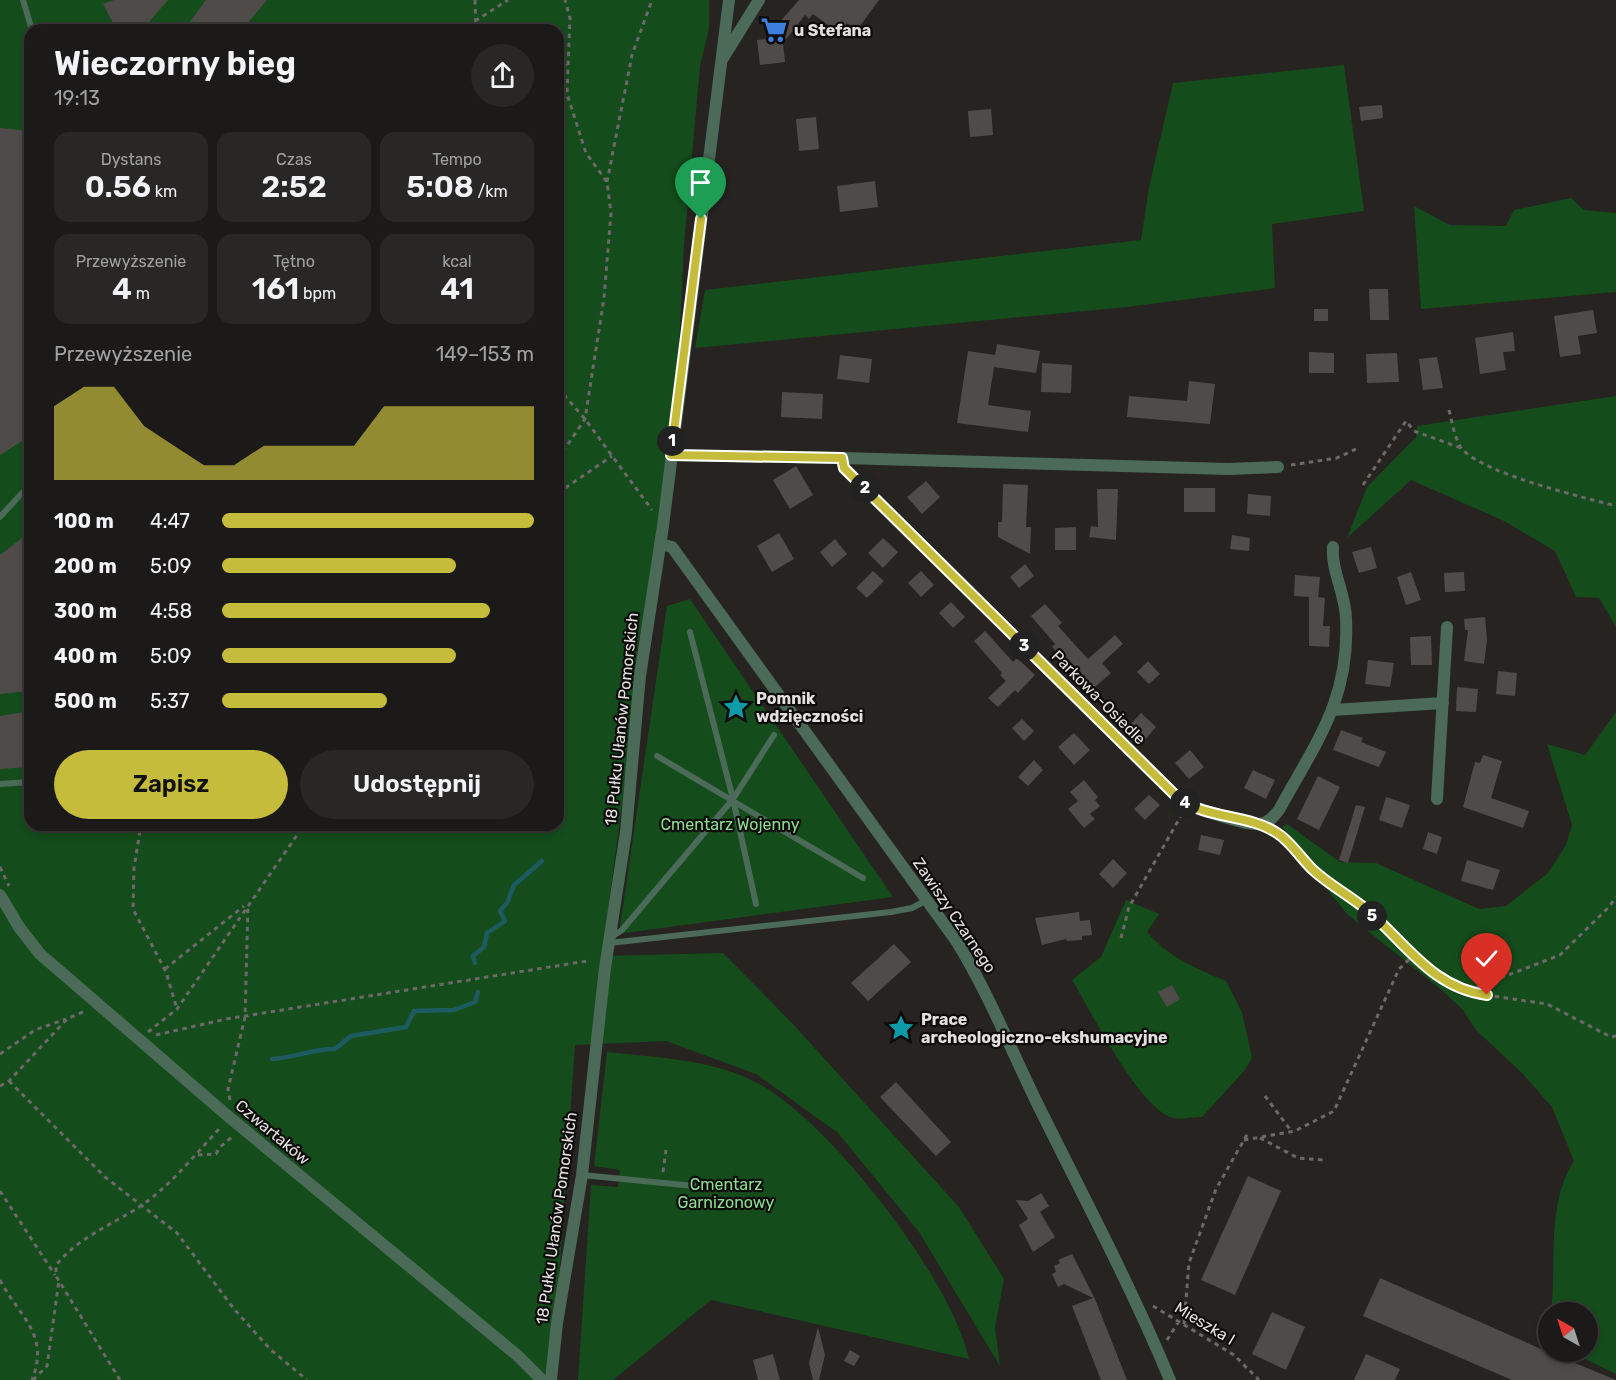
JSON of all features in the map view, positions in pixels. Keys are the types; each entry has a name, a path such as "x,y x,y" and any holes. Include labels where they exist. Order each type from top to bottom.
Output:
{"street":[{"name":"18 Pułku Ułanów Pomorskich","path":"550,1380 557,1323 582,1175 594,1050 626,832 640,676 663,526 729,0"},
{"path":"721,61 759,0"},
{"path":"671,455 1229,469 1278,467"},
{"name":"Parkowa-Osiedle","path":"842,458 844,468 1187,805 1260,824"},
{"name":"Zawiszy Czarnego","path":"660,544 672,547 927,900 981,981 1031,1092 1132,1295 1170,1380"},
{"path":"1260,824 1273,818 1279,810 1334,710 1341,687 1347,638 1346,613 1333,547"},
{"path":"1437,799 1448,627"},
{"path":"1334,710 1443,703"},
{"name":"Czwartaków","path":"0,896 19,927 40,954 229,1117 518,1356 542,1380"}],"lane":[{"path":"23,0 30,24"},
{"path":"0,516 24,494"},
{"path":"690,632 733,799 756,904"},
{"path":"609,941 622,930 733,799 774,735"},
{"path":"657,756 863,878"},
{"path":"0,784 24,782"},
{"path":"609,941 891,912 912,908 927,900"},
{"path":"582,1175 694,1186"}],"path":[{"path":"475,24 476,0"},
{"path":"475,21 508,0"},
{"path":"565,0 570,18 567,94 586,153 607,182"},
{"path":"564,450 585,419 604,298 611,213 607,182 632,55 652,0"},
{"path":"564,66 568,64"},
{"path":"564,395 585,419 663,526"},
{"path":"1449,410 1461,448"},
{"path":"1363,485 1406,421 1414,431 1461,448 1476,460 1551,489 1616,506"},
{"path":"1278,467 1336,458 1356,449"},
{"path":"564,489 612,456"},
{"path":"1121,938 1129,907 1187,805"},
{"path":"1260,824 1279,834 1314,871 1366,909 1430,972 1465,992 1547,1004 1611,1037 1616,1036"},
{"path":"140,831 134,868 133,909 165,969 177,1009"},
{"path":"139,1039 177,1009 300,831"},
{"path":"1465,992 1560,955 1609,907 1616,897"},
{"path":"165,969 248,903"},
{"path":"228,1089 245,1017 248,903"},
{"path":"1244,1140 1292,1132 1334,1111 1399,969 1414,955"},
{"path":"139,1039 245,1017 587,961"},
{"path":"0,1054 35,1030 78,1013"},
{"path":"0,1086 9,1081 67,1019"},
{"path":"9,1081 105,1177 177,1233 234,1309 271,1350 307,1380"},
{"path":"1264,1096 1292,1132"},
{"path":"56,1276 56,1265 66,1252 141,1206 197,1155 224,1123"},
{"path":"1184,1324 1189,1263 1216,1189 1249,1131"},
{"path":"197,1155 216,1154 220,1146 234,1136"},
{"path":"1259,1137 1298,1158 1323,1160"},
{"path":"662,1183 666,1150"},
{"path":"0,1191 59,1280 120,1380"},
{"path":"0,1280 39,1342 39,1362 32,1380"},
{"path":"32,1380 46,1366 59,1280"},
{"name":"Mieszka I","path":"1132,1295 1234,1355 1259,1380"},
{"path":"1159,1352 1179,1321"}],"green space":[{"path":"0,0 709,0 709,29 700,66 684,245 679,349 652,584 638,644 626,774 602,956 723,953 792,1023 959,1207 1004,1279 995,1328 1000,1366 919,1232 838,1133 756,1074 666,1041 575,1045 552,1380 0,1380"},
{"path":"1344,65 1364,211 1272,224 1275,288 1127,307 695,348 705,290 1141,240 1149,187 1173,83"},
{"path":"1571,198 1584,210 1616,213 1616,292 1421,309 1414,206 1450,225 1506,226 1514,210"},
{"path":"1616,396 1616,627 1599,598 1576,597 1555,551 1504,521 1411,480 1347,538 1367,487 1416,437 1417,426"},
{"name":"Cmentarz Wojenny","path":"690,599 893,897 625,933 620,927 667,606"},
{"path":"1616,712 1616,1374 1591,1362 1598,1362 1598,1302 1552,1302 1556,1215 1565,1178 1574,1161 1552,1107 1522,1073 1476,1030 1463,1010 1444,992 1348,915 1311,870 1304,855 1282,827 1287,824 1340,862 1376,863 1479,909 1506,906 1548,873 1566,845 1572,825 1547,744 1585,755"},
{"path":"1126,900 1159,914 1147,932 1164,949 1194,967 1226,981 1242,1012 1252,1058 1245,1070 1202,1117 1173,1118 1160,1111 1146,1097 1131,1079 1103,1035 1072,980 1101,957"},
{"name":"Cmentarz Garnizonowy","path":"607,1052 686,1061 725,1070 761,1085 790,1105 854,1168 914,1248 939,1288 958,1326 969,1359 711,1300 613,1380 578,1380 591,1185 618,1187 620,1170 594,1166"}],"building":[{"path":"114,0 168,0 147,24 114,24 103,4"},
{"path":"206,0 267,0 247,24 188,24"},
{"path":"799,0 879,0 857,30 847,23 839,33 813,14 809,19 805,15 783,43 785,62 760,65 757,40 765,39"},
{"path":"1382,105 1383,118 1361,121 1359,107"},
{"path":"991,109 993,135 970,137 968,111"},
{"path":"816,117 819,149 799,151 796,119"},
{"path":"0,128 24,130 24,440 0,455"},
{"path":"875,181 878,207 840,212 837,186"},
{"path":"1369,289 1388,289 1389,320 1370,320"},
{"path":"1314,309 1328,309 1328,321 1314,321"},
{"path":"1593,310 1597,333 1578,336 1581,354 1560,357 1554,316"},
{"path":"1513,332 1515,351 1503,352 1506,370 1480,374 1475,338"},
{"path":"997,344 1040,351 1036,373 994,367 988,405 1031,411 1028,432 957,423 968,351 995,355"},
{"path":"1309,352 1334,353 1334,373 1309,373"},
{"path":"1397,353 1399,382 1367,383 1366,354"},
{"path":"840,355 872,359 869,383 837,379"},
{"path":"1437,357 1443,388 1423,390 1419,359"},
{"path":"1042,363 1072,365 1071,393 1041,392"},
{"path":"1189,381 1215,384 1210,424 1127,417 1129,396 1187,401"},
{"path":"782,392 823,394 822,419 781,417"},
{"path":"796,466 813,495 790,509 773,480"},
{"path":"926,481 940,497 922,514 907,497"},
{"path":"1003,484 1028,485 1026,527 1031,527 1030,554 998,537 998,522 1002,522"},
{"path":"1184,488 1215,488 1215,512 1184,512"},
{"path":"1097,489 1118,489 1116,540 1089,537 1091,526 1098,527"},
{"path":"1248,494 1271,496 1270,516 1247,514"},
{"path":"1076,527 1076,550 1055,550 1055,528"},
{"path":"779,533 794,559 772,572 757,546"},
{"path":"1232,535 1250,538 1249,551 1230,549"},
{"path":"24,537 24,692 0,694 0,555"},
{"path":"883,538 898,552 883,568 868,553"},
{"path":"835,539 847,554 832,567 820,552"},
{"path":"1371,547 1377,568 1359,573 1352,552"},
{"path":"1025,564 1034,576 1019,588 1010,577"},
{"path":"873,571 884,581 867,598 856,588"},
{"path":"921,571 934,585 921,597 908,583"},
{"path":"1411,572 1421,600 1406,605 1397,577"},
{"path":"1464,572 1465,591 1445,592 1444,573"},
{"path":"1295,575 1320,577 1318,597 1325,598 1323,626 1330,626 1329,647 1309,646 1309,597 1294,596"},
{"path":"951,602 965,617 953,628 939,613"},
{"path":"1045,604 1062,623 1058,626 1088,659 1115,635 1123,644 1102,663 1111,673 1094,688 1067,658 1065,660 1052,647 1055,644 1031,616"},
{"path":"1485,617 1487,640 1484,664 1464,661 1468,630 1465,630 1464,619"},
{"path":"985,631 1013,662 1017,658 1035,675 1018,693 1015,690 998,707 988,698 1006,681 1000,675 1002,673 974,641"},
{"path":"1431,636 1432,665 1411,665 1410,637"},
{"path":"1368,660 1394,663 1390,687 1365,684"},
{"path":"1148,661 1160,674 1149,684 1137,672"},
{"path":"1498,671 1517,673 1515,696 1496,694"},
{"path":"1457,687 1478,689 1476,712 1456,711"},
{"path":"24,712 24,767 0,769 0,716"},
{"path":"1141,713 1156,727 1145,740 1129,726"},
{"path":"1022,719 1034,731 1024,741 1012,728"},
{"path":"1341,730 1363,738 1361,742 1386,752 1379,767 1333,750"},
{"path":"1074,733 1090,750 1074,765 1058,747"},
{"path":"1190,750 1204,767 1189,779 1175,763"},
{"path":"1483,755 1502,761 1491,798 1529,811 1523,828 1463,807 1475,762 1480,763"},
{"path":"1034,760 1043,770 1028,786 1018,777"},
{"path":"1253,770 1275,780 1266,799 1244,788"},
{"path":"1318,776 1340,787 1319,830 1297,819"},
{"path":"1084,780 1098,797 1095,800 1100,806 1090,814 1095,819 1084,828 1068,809 1078,801 1070,792"},
{"path":"1149,795 1160,805 1145,820 1134,809"},
{"path":"1386,797 1410,805 1402,828 1379,820"},
{"path":"1356,805 1365,807 1348,863 1339,860"},
{"path":"1428,832 1442,837 1437,854 1423,849"},
{"path":"1201,835 1224,840 1220,855 1198,850"},
{"path":"1113,859 1127,873 1113,888 1099,874"},
{"path":"1467,860 1500,870 1493,890 1461,881"},
{"path":"1079,912 1080,921 1090,920 1092,935 1082,936 1082,940 1067,941 1066,939 1042,945 1035,918"},
{"path":"894,944 911,962 868,1001 851,983"},
{"path":"1172,985 1180,999 1167,1007 1158,992"},
{"path":"896,1082 951,1142 936,1156 880,1097"},
{"path":"1248,1176 1281,1191 1235,1295 1201,1280"},
{"path":"1041,1193 1049,1206 1040,1212 1055,1237 1033,1252 1019,1225 1028,1219 1016,1200 1028,1201"},
{"path":"1072,1254 1095,1299 1127,1380 1101,1380 1072,1306 1093,1298 1064,1284 1058,1287 1052,1274 1056,1272 1054,1266 1060,1263 1058,1260"},
{"path":"1380,1278 1538,1348 1538,1362 1572,1362 1616,1380 1512,1380 1363,1316"},
{"path":"1272,1312 1305,1327 1286,1370 1252,1354"},
{"path":"818,1327 825,1355 819,1380 813,1380 809,1363"},
{"path":"850,1350 860,1356 854,1366 844,1361"},
{"path":"773,1354 780,1380 758,1380 753,1360"},
{"path":"1366,1354 1400,1369 1395,1380 1354,1380"}],"waterway":[{"path":"475,963 473,956 484,947 487,933 505,921 500,911 507,903 514,885 542,861"},
{"path":"272,1059 335,1049 351,1036 406,1027 414,1011 454,1010 475,1002 478,992"}],"place":[{"name":"u Stefana","path":"774,30"},
{"name":"Pomnik wdzięczności","path":"736,707"},
{"name":"Prace archeologiczno-ekshumacyjne","path":"901,1028"}],"route":[{"path":"701,219 671,455 842,458 844,468 1179,799 1198,809 1260,824 1279,834 1314,871 1334,888 1366,909 1430,972 1465,992 1487,995"}]}
